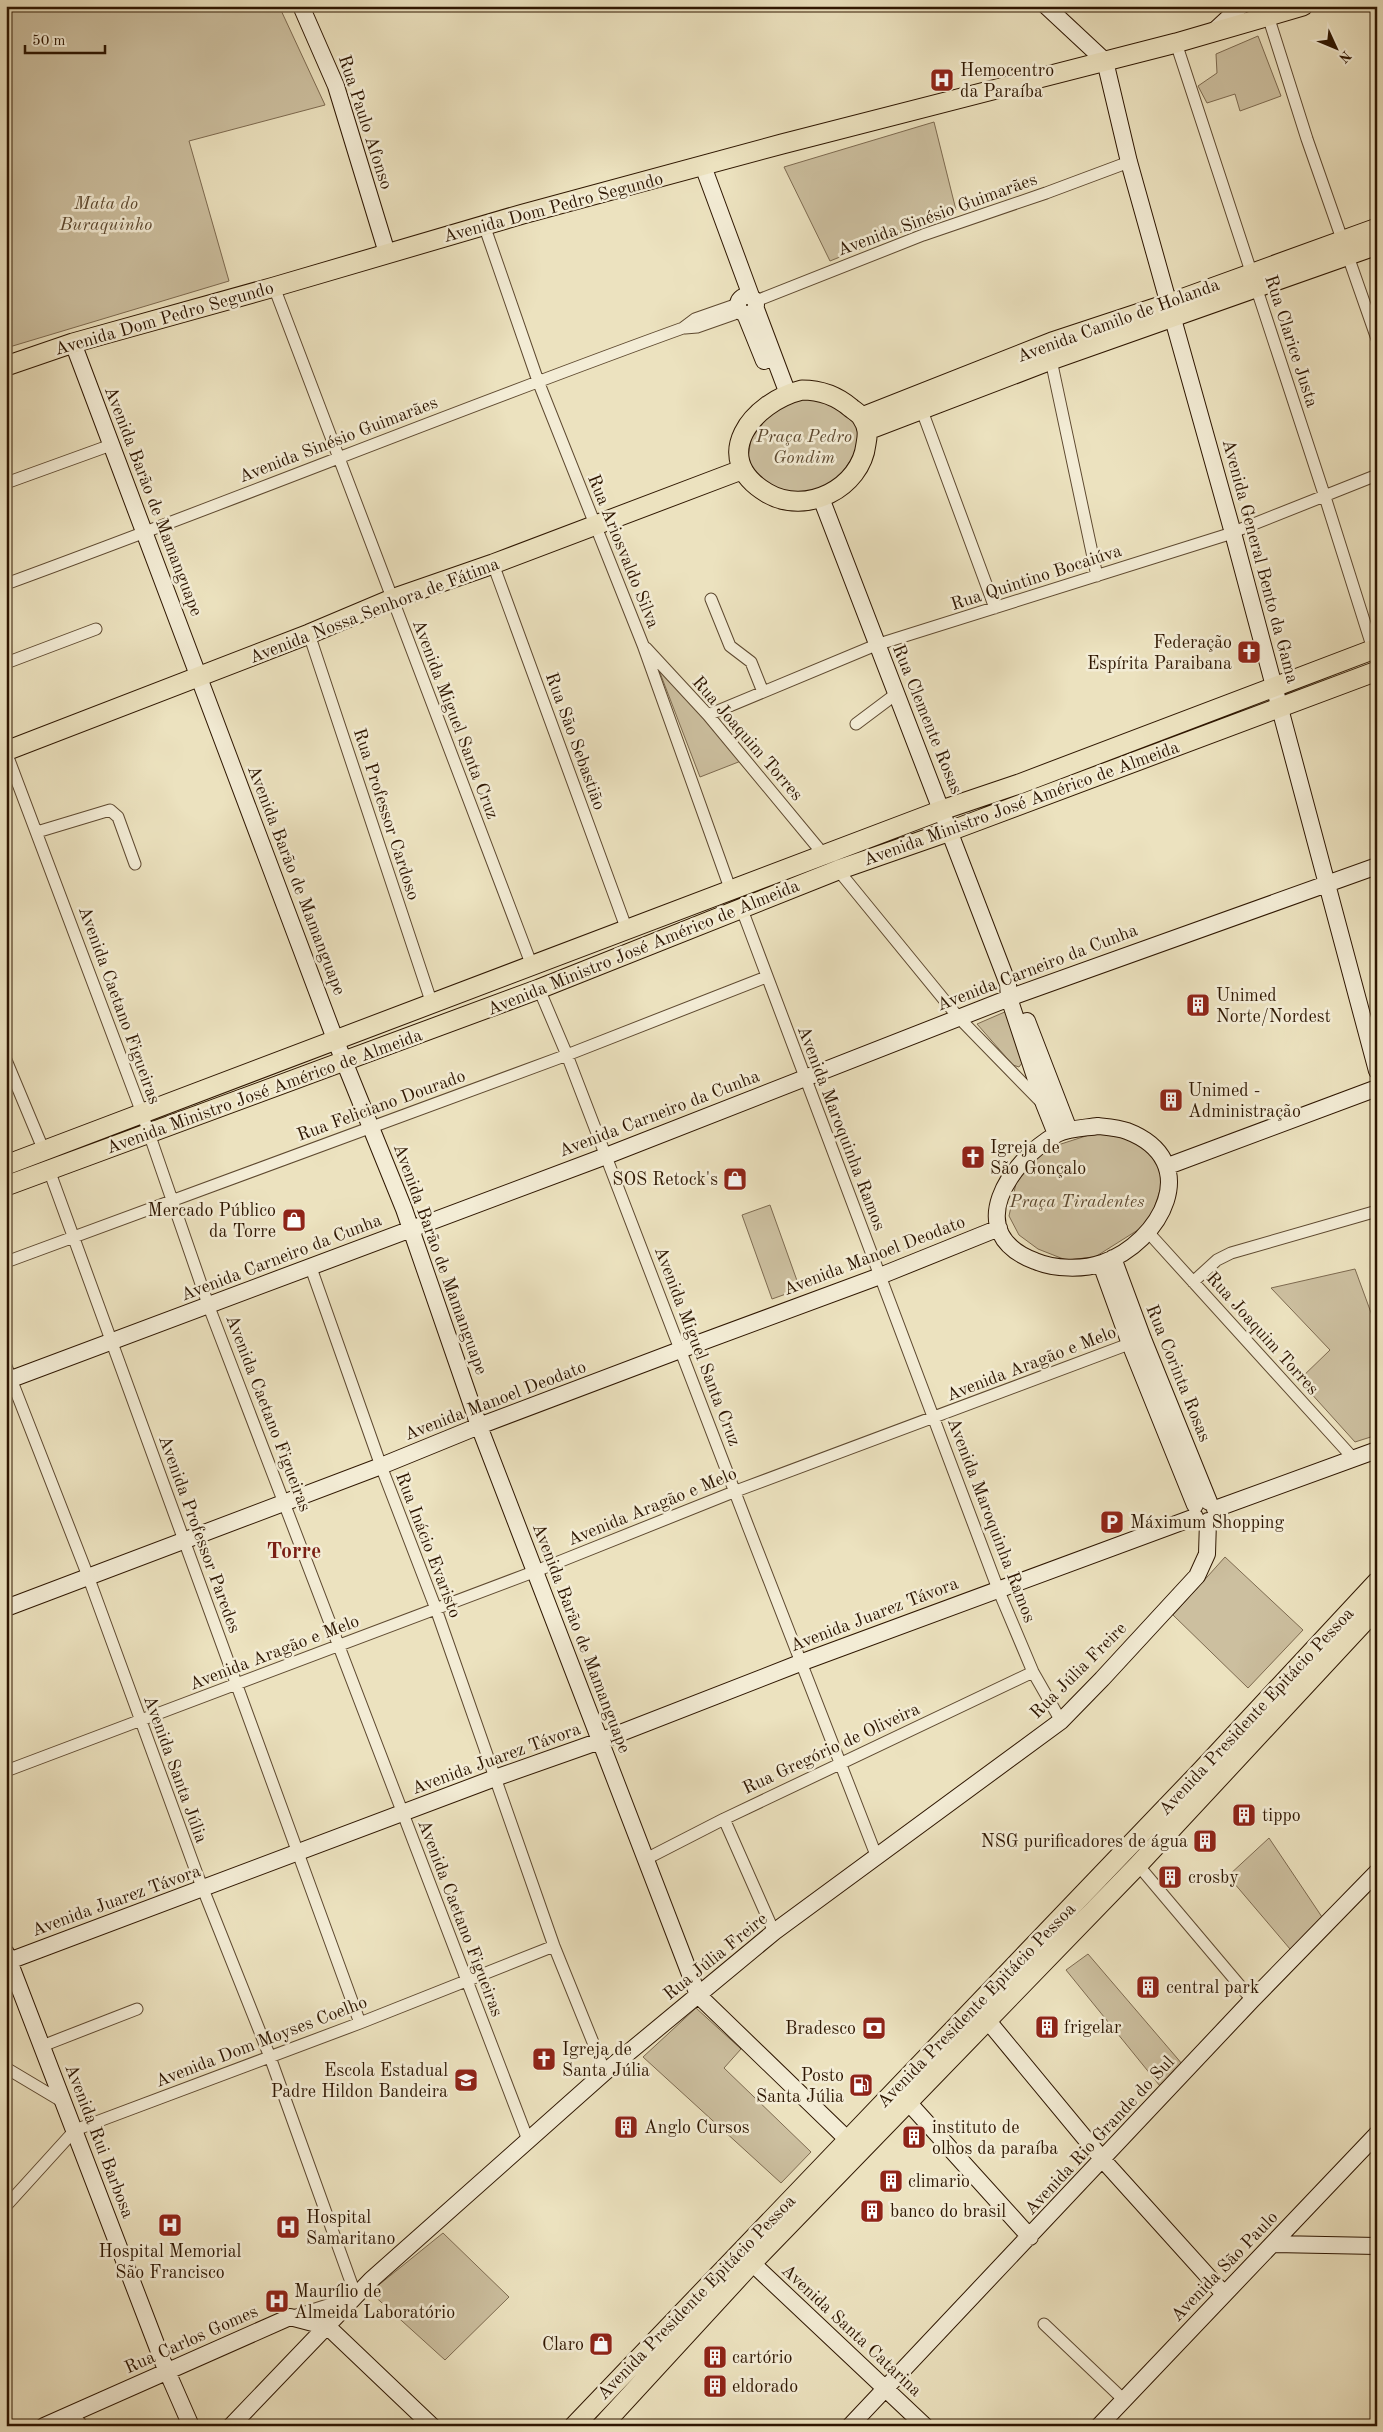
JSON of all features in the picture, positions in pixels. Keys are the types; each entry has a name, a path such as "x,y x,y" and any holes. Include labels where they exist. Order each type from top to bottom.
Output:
{"main road":[{"name":"Avenida Dom Pedro Segundo","path":"6,366 73,343 274,287 484,225 1176,43 1212,33 1269,11 1304,6"},
{"name":"Avenida Camilo de Holanda","path":"865,423 921,408 1051,360 1172,310 1345,248 1377,228"},
{"name":"Avenida Camilo de Holanda","path":"1345,248 1377,246"},
{"name":"Avenida Camilo de Holanda","path":"865,423 1052,342 1172,310"},
{"path":"802,390 826,393 846,403 865,423 865,454 855,472 840,488 821,498 799,501 775,498 757,487 741,470 739,459 740,447 747,424 762,408 783,396 802,390"},
{"name":"Avenida Nossa Senhora de Fátima","path":"6,751 309,634 392,599 492,564 741,470"},
{"name":"Avenida Ministro José Américo de Almeida","path":"6,1186 539,989 736,899 824,855 942,810 1028,781 1375,648"},
{"name":"Avenida Ministro José Américo de Almeida","path":"6,1165 627,930 838,870 950,831 1279,706 1377,671"},
{"name":"Avenida Presidente Epitácio Pessoa","path":"574,2426 846,2139 1207,1764 1377,1582"},
{"name":"Avenida Presidente Epitácio Pessoa","path":"602,2426 752,2263 1138,1865 1377,1608"}],"street":[{"name":"Rua Paulo Afonso","path":"301,6 336,86 387,253"},
{"path":"1046,6 1105,61"},
{"path":"1212,33 1241,6"},
{"path":"1269,11 1307,139 1377,338"},
{"name":"Rua Clarice Justa","path":"1176,43 1375,648"},
{"name":"Avenida General Bento da Gama","path":"1105,61 1130,162 1233,533 1377,1071"},
{"name":"Avenida Sinésio Guimarães","path":"6,584 144,533 538,380 683,328 696,319 747,305 923,235 1130,162"},
{"path":"699,167 747,305 783,396"},
{"name":"Rua Ariosvaldo Silva","path":"484,225 538,380 643,645 736,899"},
{"name":"Avenida Miguel Santa Cruz","path":"274,287 532,966"},
{"name":"Avenida Barão de Mamanguape","path":"73,343 335,1039 411,1229 479,1426 698,1995 846,2139"},
{"path":"1051,360 1097,576"},
{"path":"921,408 995,608"},
{"path":"6,483 111,445"},
{"name":"Rua Quintino Bocaiúva","path":"708,715 876,645 1233,533 1377,475"},
{"name":"Rua Clemente Rosas","path":"821,498 876,645 942,810 1063,1132"},
{"name":"Rua São Sebastião","path":"492,564 627,930"},
{"path":"711,599 730,646 751,662 763,692"},
{"path":"6,663 96,629"},
{"name":"Rua Professor Cardoso","path":"309,634 432,1004"},
{"name":"Rua Joaquim Torres","path":"643,645 708,715 824,855"},
{"path":"856,724 896,694"},
{"name":"Avenida Caetano Figueiras","path":"6,751 142,1113 209,1307 528,2140"},
{"path":"38,832 110,810 118,817 135,864"},
{"name":"Avenida Carneiro da Cunha","path":"8,1375 209,1307 606,1156 959,1018 1011,992 1377,866"},
{"path":"838,870 959,1018"},
{"name":"Avenida Maroquinha Ramos","path":"736,899 806,1078 998,1589 1033,1672 1061,1721"},
{"name":"Rua Feliciano Dourado","path":"6,1262 567,1055 766,977"},
{"name":"Avenida Miguel Santa Cruz","path":"539,989 567,1055 876,1856"},
{"name":"Rua Clemente Rosas","path":"1011,992 1044,1104"},
{"name":"Rua Clemente Rosas","path":"959,1018 1044,1104 1063,1132"},
{"path":"6,1060 44,1151"},
{"path":"1168,1166 1377,1088"},
{"path":"1098,1126 1126,1130 1147,1140 1168,1166 1169,1187 1166,1204 1148,1232 1107,1261 1071,1267 1046,1266 1014,1250 1004,1241 999,1228 998,1198 1005,1184 1033,1151 1063,1132 1098,1126"},
{"name":"Avenida Professor Paredes","path":"49,1170 360,2023"},
{"path":"1193,1282 1217,1260 1231,1253 1377,1211"},
{"name":"Avenida Manoel Deodato","path":"6,1608 381,1466 479,1426 880,1276 999,1228"},
{"name":"Rua Joaquim Torres","path":"1148,1232 1353,1458"},
{"name":"Rua Corinta Rosas","path":"1107,1261 1136,1341 1204,1511"},
{"name":"Rua Inácio Evaristo","path":"311,1268 381,1466 436,1609 554,1946 605,2072"},
{"name":"Avenida Aragão e Melo","path":"6,1771 236,1686 736,1492 934,1419 1136,1341"},
{"name":"Avenida Santa Júlia","path":"8,1375 88,1576 140,1722 203,1889 270,2057 356,2296"},
{"name":"Avenida Juarez Távora","path":"7,1959 203,1889 495,1778 600,1741 800,1663 1204,1511 1377,1450"},
{"name":"Rua Júlia Freire","path":"231,2426 371,2280 605,2072 774,1932 1061,1721 1197,1576 1207,1554 1204,1511"},
{"name":"Rua Gregório de Oliveira","path":"646,1859 724,1819 1033,1672"},
{"path":"724,1819 774,1932"},
{"path":"1138,1865 1252,2000"},
{"name":"Avenida Rio Grande do Sul","path":"850,2426 1104,2160 1252,2000 1377,1872"},
{"name":"Avenida Dom Moyses Coelho","path":"6,2206 75,2130 360,2023 554,1946"},
{"name":"Avenida Rui Barbosa","path":"7,1959 167,2371 191,2426"},
{"path":"42,2046 137,2009"},
{"path":"971,2011 988,2021 1104,2160 1224,2294"},
{"path":"6,2068 63,2102"},
{"path":"908,2102 1030,2237"},
{"name":"Avenida São Paulo","path":"1099,2426 1377,2134"},
{"path":"1274,2244 1377,2246"},
{"name":"Avenida Santa Catarina","path":"752,2263 925,2426"},
{"name":"Rua Carlos Gomes","path":"44,2426 77,2420 167,2371 290,2317 356,2296"},
{"path":"290,2317 328,2327 432,2426"},
{"path":"1044,2324 1124,2400"}],"green space":[{"name":"Mata do Buraquinho","path":"6,6 279,6 325,105 189,141 229,281 6,348"},
{"path":"1258,36 1281,96 1240,111 1235,94 1207,103 1198,86 1217,73 1216,54"},
{"path":"934,122 956,210 830,261 784,167"},
{"name":"Praça Pedro Gondim","path":"801,395 824,396 853,417 859,432 856,452 842,473 829,488 806,495 759,485 747,463 752,434 760,422"},
{"path":"657,665 741,761 700,777"},
{"path":"1007,1011 1022,1063 1019,1067 1013,1065 977,1024"},
{"name":"Praça Tiradentes","path":"1116,1133 1142,1144 1162,1169 1162,1184 1152,1215 1141,1228 1095,1257 1066,1260 1038,1249 1019,1235 1009,1216 1016,1183 1025,1169 1046,1151 1061,1144 1092,1134"},
{"path":"770,1205 800,1289 772,1299 742,1215"},
{"path":"1355,1269 1377,1329 1377,1435 1355,1442 1299,1380 1330,1350 1271,1288"},
{"path":"1225,1557 1303,1630 1248,1688 1173,1615"},
{"path":"1269,1838 1322,1917 1290,1949 1228,1876"},
{"path":"1088,1954 1183,2065 1160,2086 1066,1970"},
{"path":"696,2008 741,2049 724,2068 811,2152 781,2183 643,2057"},
{"path":"443,2233 509,2297 445,2360 370,2292"}],"place":[{"name":"Hemocentro da Paraíba","path":"942,80"},
{"name":"Federação Espírita Paraibana","path":"1249,652"},
{"name":"Unimed Norte/Nordest","path":"1198,1005"},
{"name":"Unimed - Administração","path":"1171,1100"},
{"name":"Igreja de São Gonçalo","path":"973,1157"},
{"name":"SOS Retock's","path":"735,1179"},
{"name":"Mercado Público da Torre","path":"294,1220"},
{"name":"Máximum Shopping","path":"1112,1522"},
{"name":"tippo","path":"1244,1815"},
{"name":"NSG purificadores de água","path":"1205,1841"},
{"name":"crosby","path":"1170,1877"},
{"name":"central park","path":"1148,1987"},
{"name":"frigelar","path":"1047,2027"},
{"name":"Bradesco","path":"874,2028"},
{"name":"Igreja de Santa Júlia","path":"544,2059"},
{"name":"Escola Estadual Padre Hildon Bandeira","path":"466,2080"},
{"name":"Posto Santa Júlia","path":"861,2085"},
{"name":"Anglo Cursos","path":"626,2127"},
{"name":"instituto de olhos da paraíba","path":"914,2137"},
{"name":"climario","path":"891,2181"},
{"name":"banco do brasil","path":"872,2211"},
{"name":"Hospital Memorial São Francisco","path":"170,2225"},
{"name":"Hospital Samaritano","path":"288,2227"},
{"name":"Maurílio de Almeida Laboratório","path":"277,2301"},
{"name":"Claro","path":"601,2344"},
{"name":"cartório","path":"715,2357"},
{"name":"eldorado","path":"715,2386"}],"district":[{"name":"Torre","path":"294,1550"}]}
